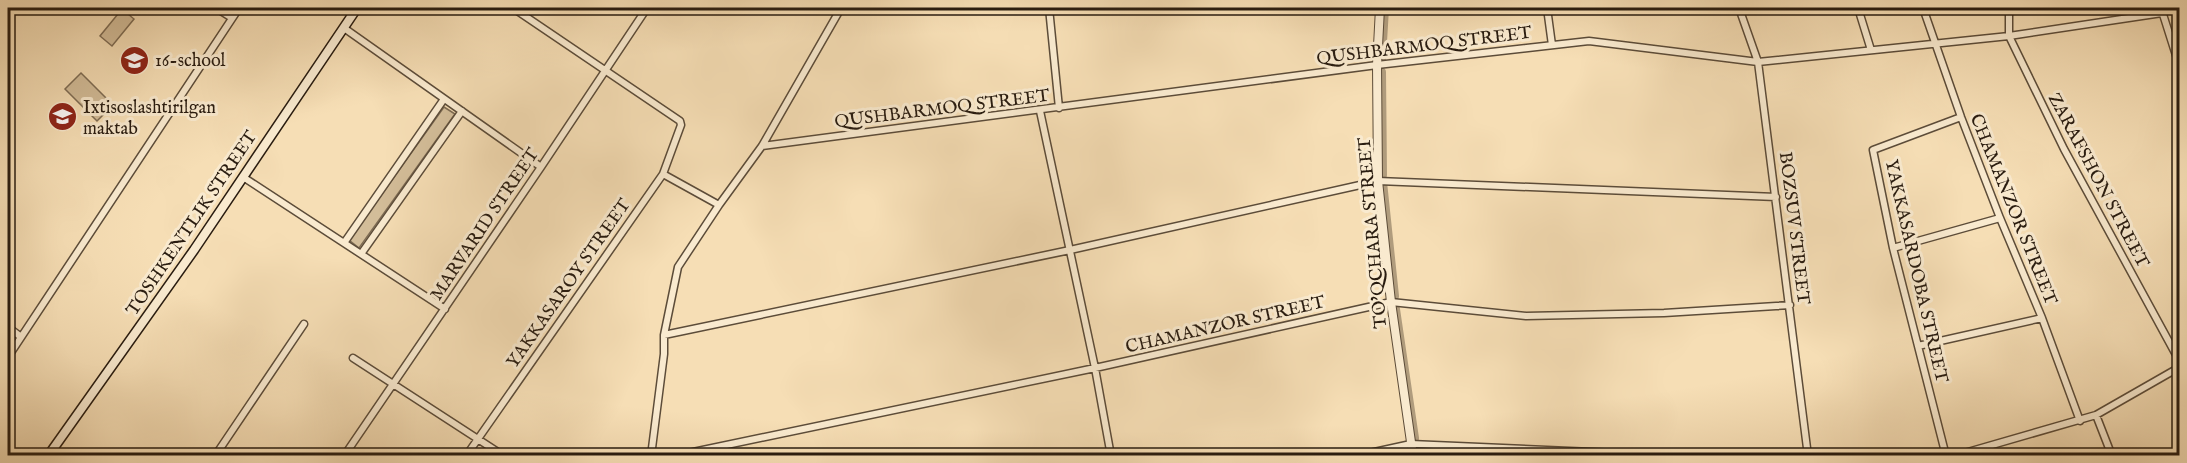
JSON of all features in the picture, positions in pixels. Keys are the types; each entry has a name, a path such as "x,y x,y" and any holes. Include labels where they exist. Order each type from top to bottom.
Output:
{"main road":[{"name":"TOSHKENTLIK STREET","path":"48,456 194,250 357,8"}],"street":[{"path":"216,8 232,18"},
{"path":"8,357 239,8"},
{"path":"514,8 605,70"},
{"name":"MARVARID STREET","path":"344,456 647,8"},
{"path":"651,456 664,335 678,267 762,146 841,8"},
{"path":"1049,8 1059,108"},
{"name":"TO'QCHARA STREET","path":"1380,8 1377,65 1378,181 1391,302 1413,456"},
{"path":"1547,8 1552,45"},
{"name":"BOZSUV STREET","path":"1739,8 1758,62 1808,456"},
{"path":"1858,8 1871,51"},
{"name":"CHAMANZOR STREET","path":"1923,8 1960,117 2042,318 2080,421"},
{"name":"ZARAFSHON STREET","path":"2009,8 2009,36 2064,149 2180,362"},
{"path":"2162,10 2180,68"},
{"name":"QUSHBARMOQ STREET","path":"762,146 1377,65 1589,41 1758,62 2009,36 2162,10"},
{"path":"344,28 541,167"},
{"name":"YAKKASAROY STREET","path":"466,456 663,174 679,134 680,121 605,70"},
{"path":"344,243 444,99"},
{"path":"361,254 462,111"},
{"path":"1040,111 1095,368 1111,456"},
{"name":"YAKKASARDOBA STREET","path":"1946,456 1893,248 1873,150 1960,117"},
{"path":"663,174 719,205"},
{"path":"243,177 445,309"},
{"path":"664,335 1070,250 1378,181 1776,197"},
{"path":"1893,248 2000,218"},
{"name":"CHAMANZOR STREET","path":"674,456 1095,368 1391,302 1526,316 1664,313 1790,305"},
{"path":"1918,346 2042,318"},
{"path":"215,456 304,324"},
{"path":"8,327 21,337"},
{"path":"353,358 504,456"},
{"path":"1954,456 2096,416 2180,368"},
{"path":"2096,416 2112,456"},
{"path":"1356,456 1411,444 1685,456"}],"shaded area":[{"path":"122,9 134,19 112,46 100,36"},
{"path":"81,73 113,105 97,121 65,89"},
{"path":"444,107 455,114 359,248 349,240"}],"waterway":[{"path":"1382,59 1385,8"},
{"path":"1382,72 1383,175"},
{"path":"1383,182 1395,296"},
{"path":"1396,309 1415,438"},
{"path":"1417,450 1418,456"}],"place":[{"name":"16-school","path":"134,60"},
{"name":"Ixtisoslashtirilgan maktab","path":"62,117"}]}
